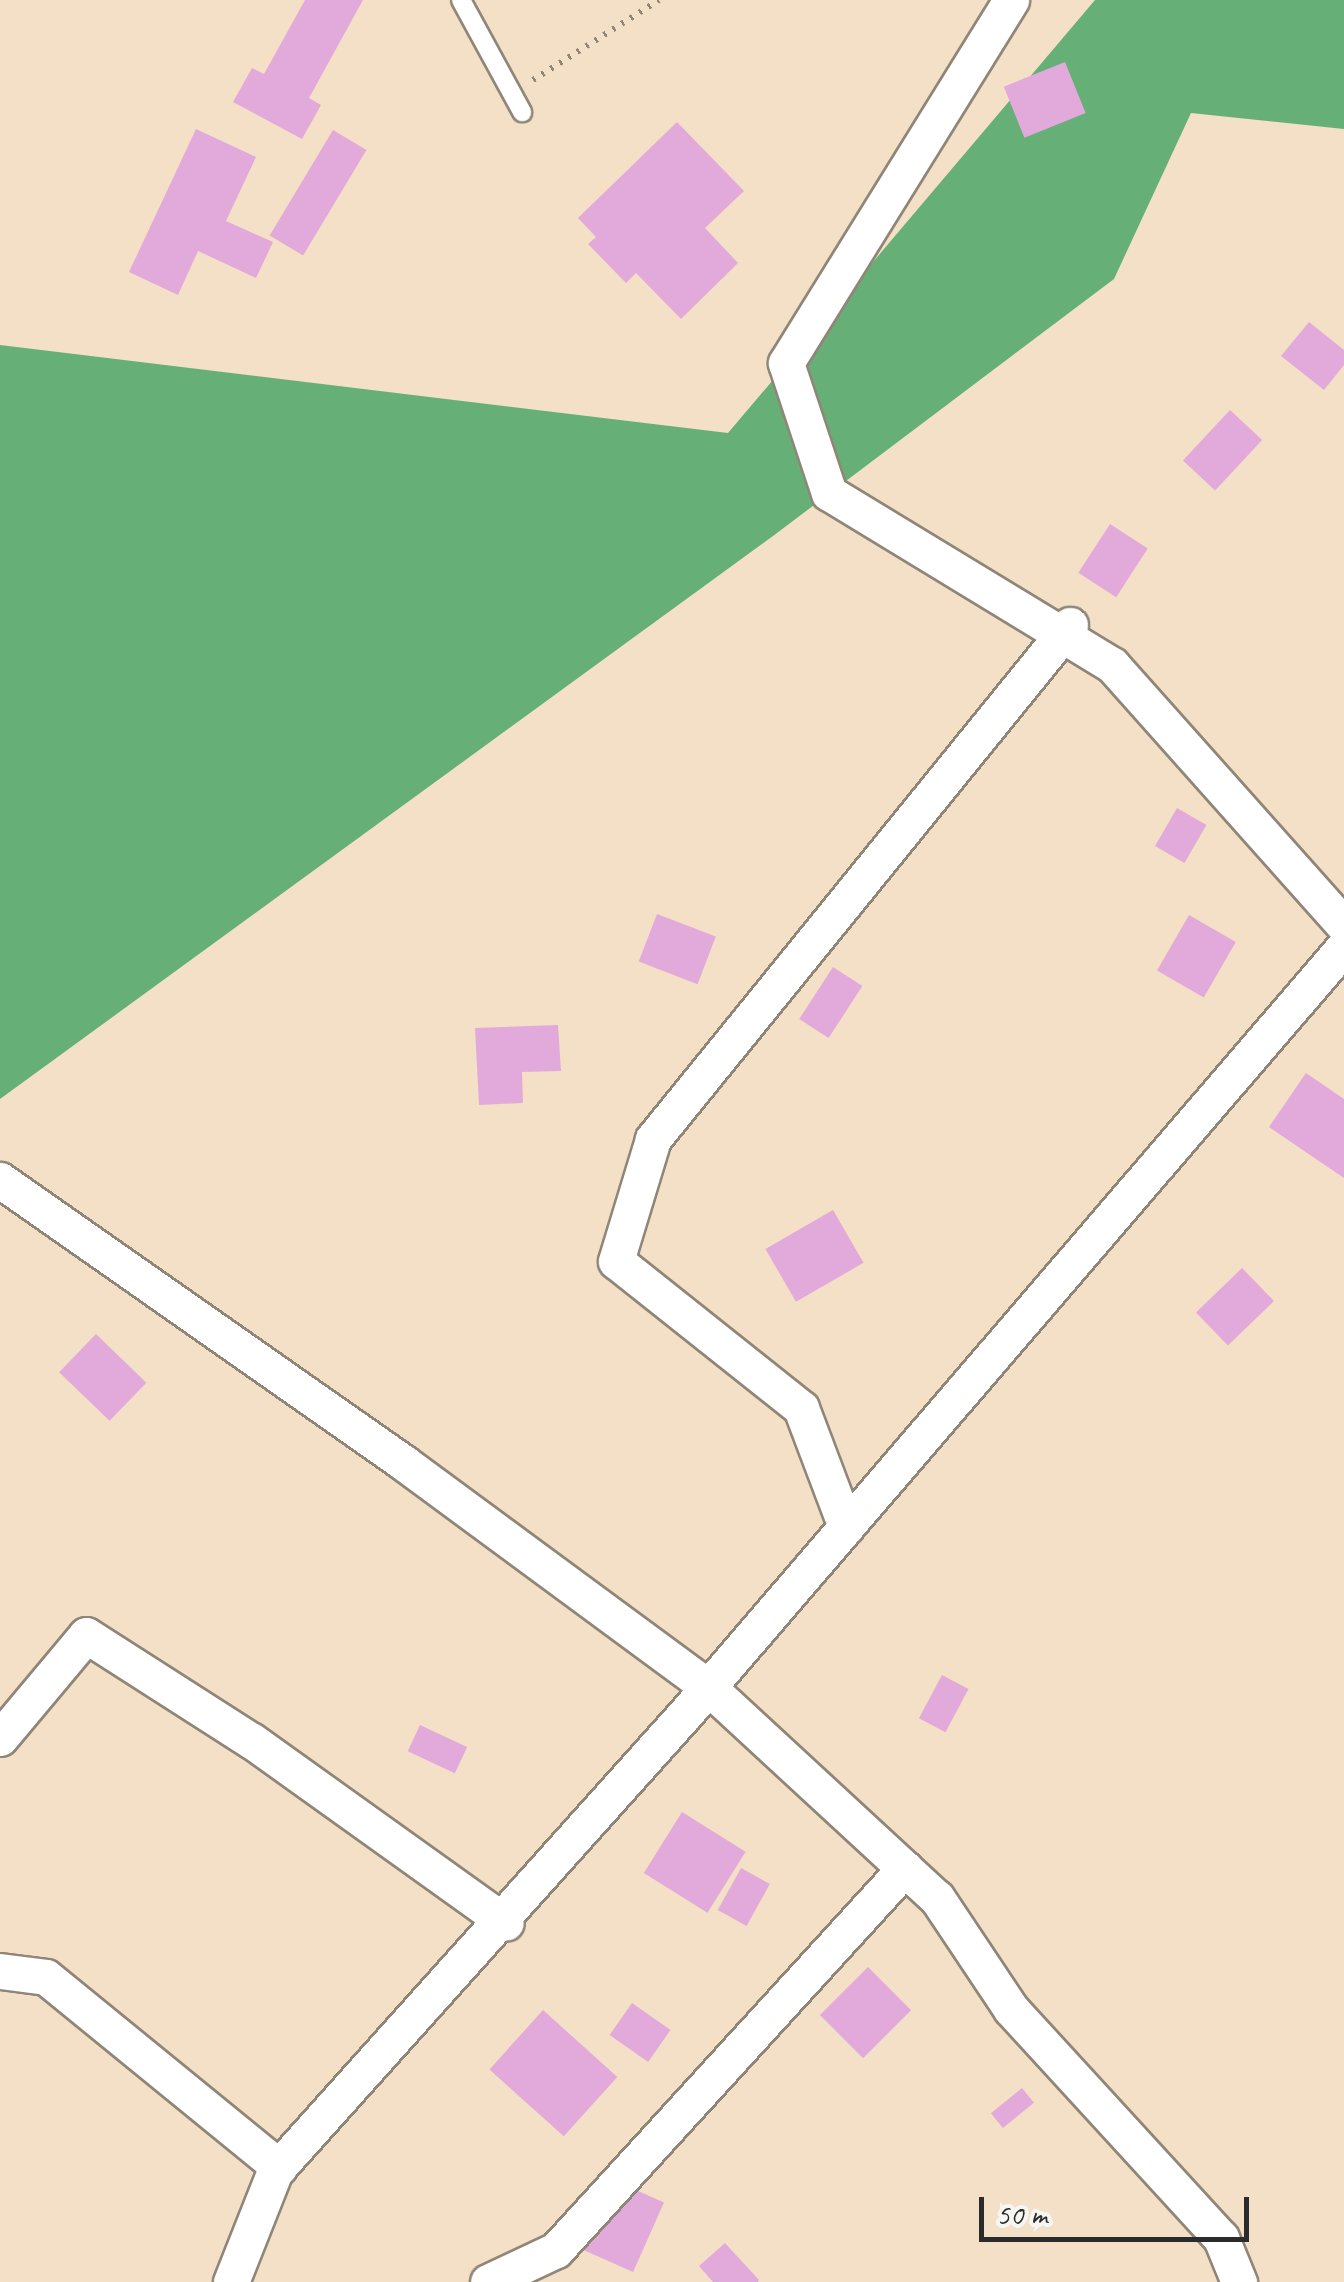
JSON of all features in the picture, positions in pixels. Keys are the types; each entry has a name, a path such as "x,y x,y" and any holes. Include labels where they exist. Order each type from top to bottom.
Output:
{"street":[{"path":"1012,0 786,363 829,493 1066,630 1112,665 1344,924"},
{"path":"846,1526 802,1408 616,1261 653,1139 1066,630"},
{"path":"231,2282 278,2167 504,1921 1344,947"},
{"path":"0,1180 404,1463 708,1687 937,1898 1011,2009 1220,2238 1239,2282"},
{"path":"0,1738 86,1635 252,1740 504,1921"},
{"path":"488,2282 556,2250 905,1868"},
{"path":"0,1971 46,1977 278,2167"}],"lane":[{"path":"461,0 522,112"}],"path":[{"path":"512,93 658,0"}],"green space":[{"path":"1095,0 1344,0 1344,129 1191,113 1114,279 773,536 0,1099 0,345 728,433"}],"building":[{"path":"305,0 363,0 309,98 321,105 302,139 233,102 252,68 264,74"},
{"path":"1065,62 1086,113 1024,138 1004,87"},
{"path":"677,122 744,191 705,228 738,263 681,319 636,273 626,283 588,244 596,237 578,218"},
{"path":"196,129 256,157 226,221 273,242 256,278 198,251 178,295 129,272"},
{"path":"333,130 366,150 303,256 270,235"},
{"path":"1309,322 1344,350 1344,365 1324,390 1281,356"},
{"path":"1230,410 1262,440 1215,490 1183,460"},
{"path":"1110,524 1148,549 1116,597 1078,573"},
{"path":"1177,808 1206,825 1184,863 1155,846"},
{"path":"657,914 716,937 698,984 639,962"},
{"path":"1189,915 1236,942 1204,997 1157,970"},
{"path":"833,967 862,986 829,1038 799,1019"},
{"path":"558,1025 561,1071 522,1072 523,1103 479,1105 475,1028"},
{"path":"1306,1073 1344,1099 1344,1178 1269,1127"},
{"path":"833,1210 863,1263 796,1302 765,1249"},
{"path":"1242,1268 1274,1301 1228,1346 1196,1312"},
{"path":"96,1334 146,1383 110,1421 59,1372"},
{"path":"942,1675 968,1689 945,1732 919,1718"},
{"path":"420,1725 467,1747 455,1773 408,1751"},
{"path":"682,1812 746,1852 707,1913 644,1873"},
{"path":"741,1868 770,1884 747,1926 718,1910"},
{"path":"868,1967 911,2010 863,2058 820,2015"},
{"path":"632,2003 671,2030 648,2062 610,2035"},
{"path":"543,2010 617,2077 564,2136 489,2069"},
{"path":"1022,2088 1034,2103 1003,2128 991,2113"},
{"path":"611,2179 664,2203 633,2272 580,2248"},
{"path":"725,2243 758,2282 713,2282 699,2266"}]}
